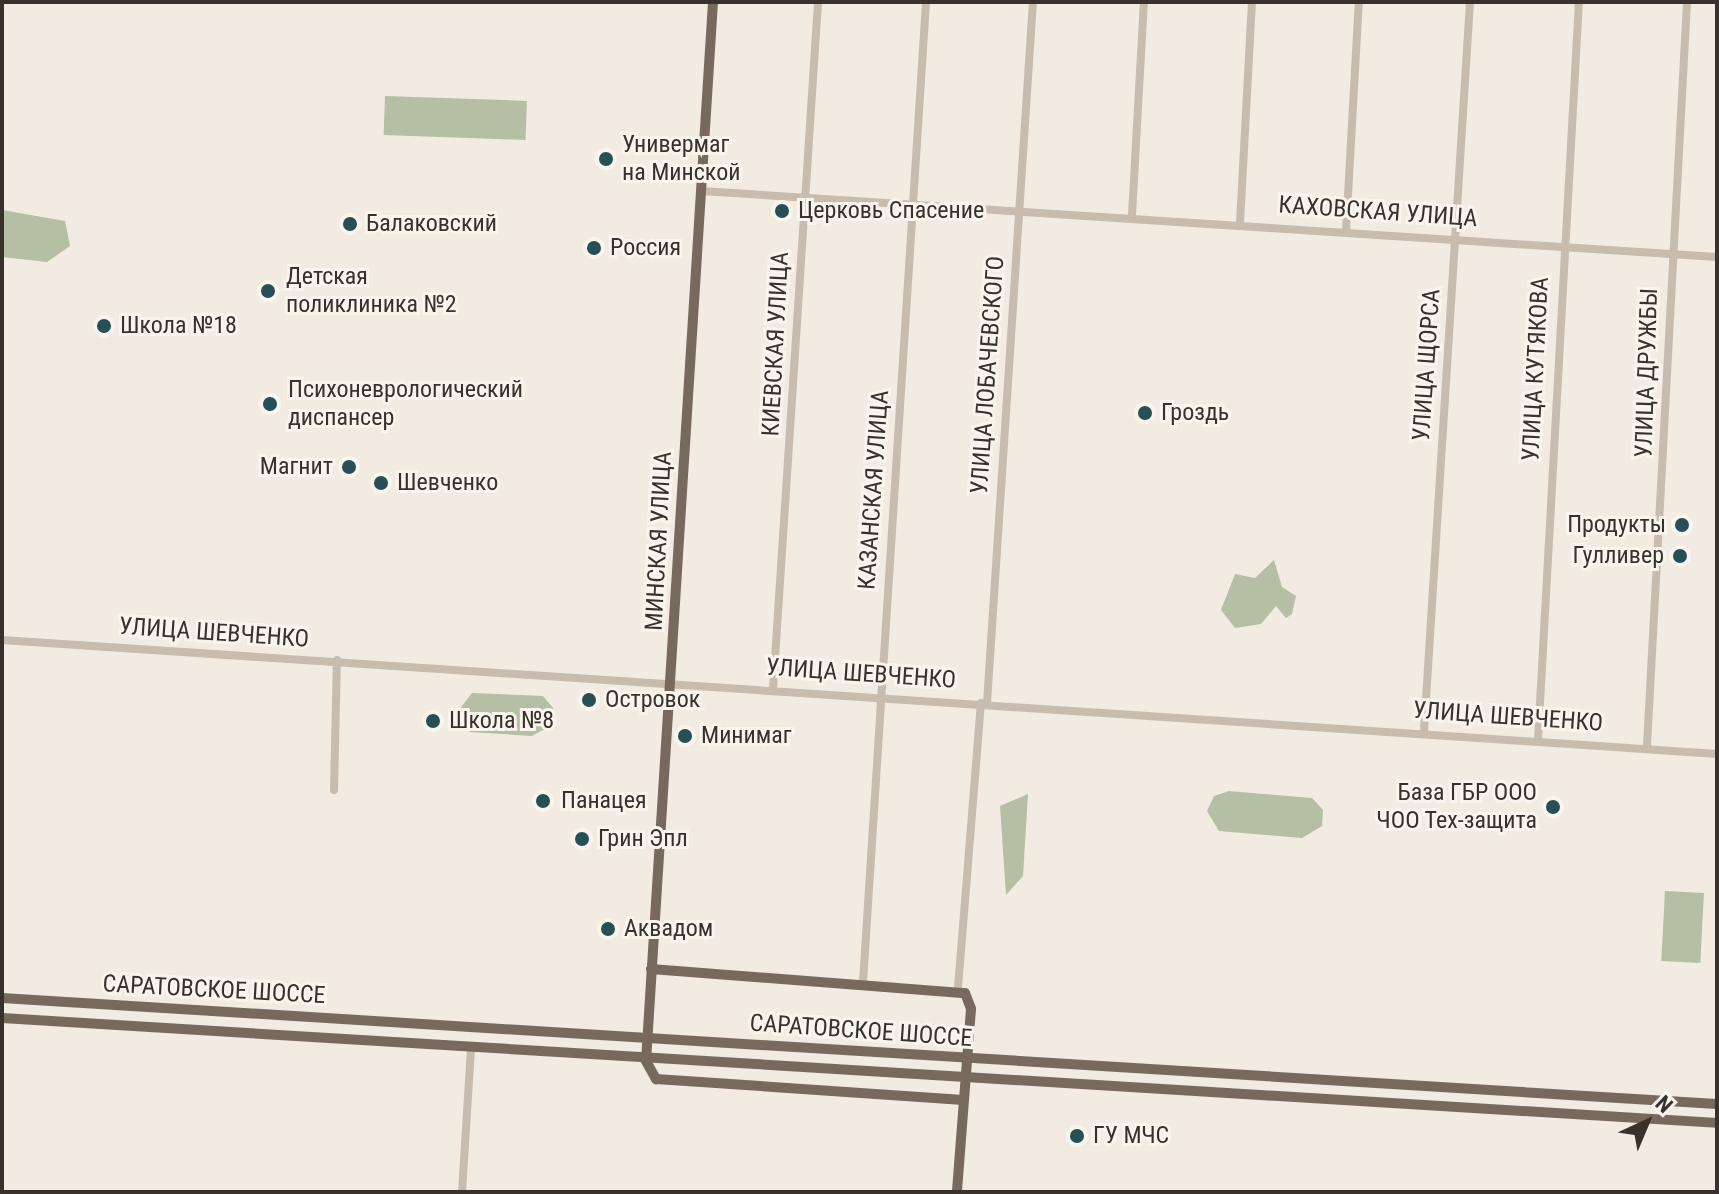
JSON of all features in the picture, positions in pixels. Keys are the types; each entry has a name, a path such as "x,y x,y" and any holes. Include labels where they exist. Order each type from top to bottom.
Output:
{"main road":[{"name":"МИНСКАЯ УЛИЦА","path":"646,1061 713,2"},
{"path":"651,969 958,988 971,1009 957,1192"},
{"name":"САРАТОВСКОЕ ШОССЕ","path":"2,998 1717,1104"},
{"name":"САРАТОВСКОЕ ШОССЕ","path":"2,1018 646,1061 1717,1123"},
{"path":"646,1061 656,1079 963,1100"}],"street":[{"name":"КИЕВСКАЯ УЛИЦА","path":"773,689 818,2"},
{"name":"КАЗАНСКАЯ УЛИЦА","path":"863,982 926,2"},
{"name":"УЛИЦА ЛОБАЧЕВСКОГО","path":"958,988 1022,215 1033,2"},
{"path":"1132,215 1144,2"},
{"path":"1240,223 1252,2"},
{"path":"1346,231 1359,2"},
{"name":"УЛИЦА ЩОРСА","path":"1424,731 1470,2"},
{"name":"УЛИЦА КУТЯКОВА","path":"1538,739 1563,246 1579,2"},
{"name":"УЛИЦА ДРУЖБЫ","path":"1647,746 1671,253 1687,2"},
{"name":"КАХОВСКАЯ УЛИЦА","path":"701,191 911,204 1022,215 1036,210 1132,215 1717,257"},
{"path":"1023,201 1036,210"},
{"name":"УЛИЦА ШЕВЧЕНКО","path":"2,640 1424,731 1647,746 1717,754"},
{"path":"334,790 337,660"},
{"path":"462,1192 471,1048"}],"green space":[{"path":"385,96 527,101 526,140 384,135"},
{"path":"2,210 65,221 70,246 47,262 2,257"},
{"path":"1274,560 1282,587 1296,596 1292,614 1286,618 1276,606 1261,624 1235,628 1221,610 1235,574 1255,578"},
{"path":"472,693 543,696 553,708 552,725 532,736 470,732 458,711"},
{"path":"1229,791 1312,798 1323,810 1322,826 1302,838 1219,831 1207,811 1214,796"},
{"path":"1028,794 1023,876 1006,895 1000,806"},
{"path":"1665,891 1704,893 1700,963 1661,961"}],"place":[{"name":"Универмаг на Минской","path":"606,159"},
{"name":"Церковь Спасение","path":"782,211"},
{"name":"Балаковский","path":"350,224"},
{"name":"Россия","path":"594,248"},
{"name":"Детская поликлиника №2","path":"268,291"},
{"name":"Школа №18","path":"104,326"},
{"name":"Психоневрологический диспансер","path":"270,404"},
{"name":"Гроздь","path":"1145,413"},
{"name":"Магнит","path":"349,467"},
{"name":"Шевченко","path":"381,483"},
{"name":"Продукты","path":"1682,525"},
{"name":"Гулливер","path":"1680,556"},
{"name":"Островок","path":"589,700"},
{"name":"Школа №8","path":"433,721"},
{"name":"Минимаг","path":"685,736"},
{"name":"Панацея","path":"543,801"},
{"name":"База ГБР ООО ЧОО Тех-защита","path":"1553,807"},
{"name":"Грин Эпл","path":"582,839"},
{"name":"Аквадом","path":"608,929"},
{"name":"ГУ МЧС","path":"1077,1136"}]}
